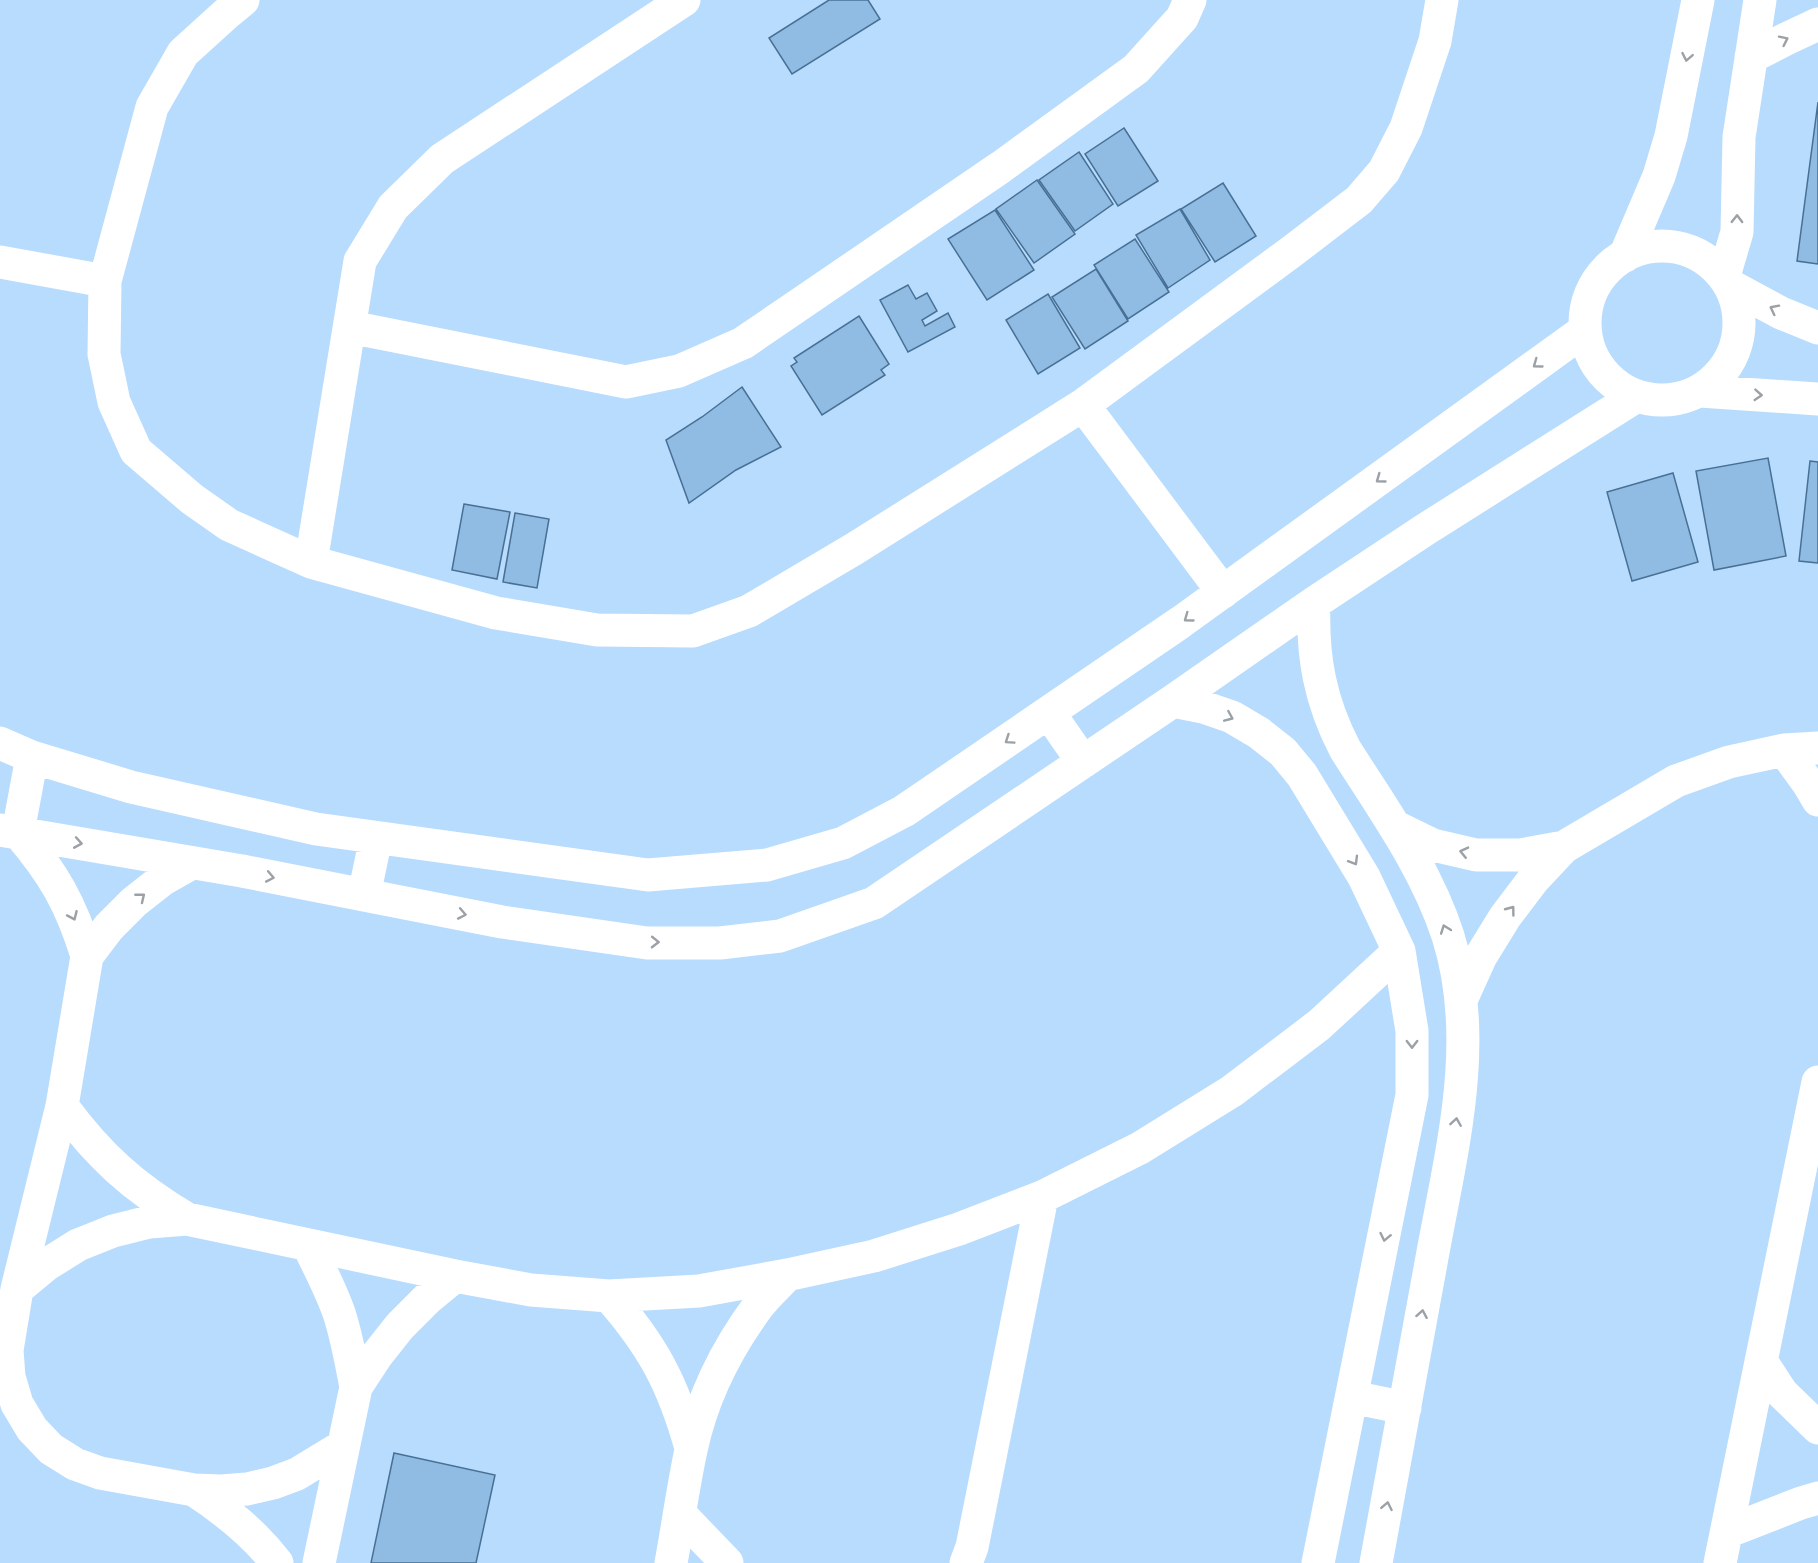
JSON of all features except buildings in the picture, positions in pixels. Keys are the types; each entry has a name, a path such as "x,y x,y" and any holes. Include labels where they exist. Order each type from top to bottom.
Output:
{"street":[{"path":"243,0 183,53 152,107 105,281 104,354 114,402 136,451 192,499 229,525 311,562 496,613 597,630 693,631 749,611 854,549 1083,405 1359,200 1384,171 1406,128 1435,41 1442,0"},
{"path":"311,562 360,261 393,207 442,159 684,0"},
{"path":"350,327 626,382 679,371 743,343 1001,167 1136,69 1182,18 1190,0"},
{"path":"1624,256 1659,176 1671,136 1698,0"},
{"path":"1760,0 1739,137 1737,232 1727,281 1738,305 1740,325 1737,345 1729,364 1716,380 1700,392 1679,400 1657,401 1635,397 1616,386 1600,371 1590,351 1585,330 1586,307 1594,286 1607,269 1624,256 1645,248 1667,246 1689,250 1709,261 1727,281 1781,313 1818,328"},
{"path":"1751,57 1818,24"},
{"path":"0,262 105,281"},
{"path":"0,743 32,757 154,792 316,829 648,875 767,865 843,843 904,811 1223,592 1585,330"},
{"path":"1700,392 1818,399"},
{"path":"9,831 502,922 647,943 720,943 780,936 874,903 1314,603 1635,397"},
{"path":"1083,405 1223,592"},
{"path":"1314,603 1313,635 1316,666 1323,697 1334,727 1345,749 1426,880 1448,937 1462,998 1464,1059 1456,1120 1406,1408 1376,1563"},
{"path":"1173,701 1203,707 1232,717 1259,733 1283,752 1302,775 1364,878 1399,951 1412,1031 1412,1095 1318,1563"},
{"path":"1049,713 1083,762"},
{"path":"1462,998 1481,956 1505,917 1533,880 1564,847 1676,781 1729,762 1784,750 1818,748"},
{"path":"1302,775 1345,749"},
{"path":"1784,750 1818,800"},
{"path":"9,831 32,757"},
{"path":"1394,826 1433,845 1476,855 1520,855 1564,847"},
{"path":"9,831 41,859 60,889 76,921 87,956 62,1106 17,1289 7,1350 9,1377 17,1404 32,1429 51,1449 75,1464 100,1473 194,1490 247,1489 273,1483 297,1474 344,1446"},
{"path":"364,895 376,838"},
{"path":"87,956 109,927 134,902 162,880 192,863"},
{"path":"17,1289 46,1265 78,1245 113,1231 149,1222 187,1219 531,1290 609,1296 699,1292 874,1256 959,1229 1042,1197 1140,1148 1232,1091 1318,1025 1399,951"},
{"path":"1723,1548 1761,1361 1806,1190 1818,1082"},
{"path":"62,1106 82,1134 122,1174 157,1202 187,1219"},
{"path":"966,1563 972,1547 1042,1197"},
{"path":"308,1245 339,1313 356,1386 319,1563"},
{"path":"671,1563 691,1448 702,1409 737,1336 760,1303 787,1275"},
{"path":"356,1386 400,1326 426,1299 455,1276"},
{"path":"609,1296 652,1351 682,1414 691,1448"},
{"path":"1761,1361 1782,1393 1818,1428"},
{"path":"1352,1397 1406,1408"},
{"path":"194,1490 222,1508 247,1530 277,1563"},
{"path":"1723,1548 1801,1503 1818,1498"},
{"path":"680,1514 727,1563"}]}
